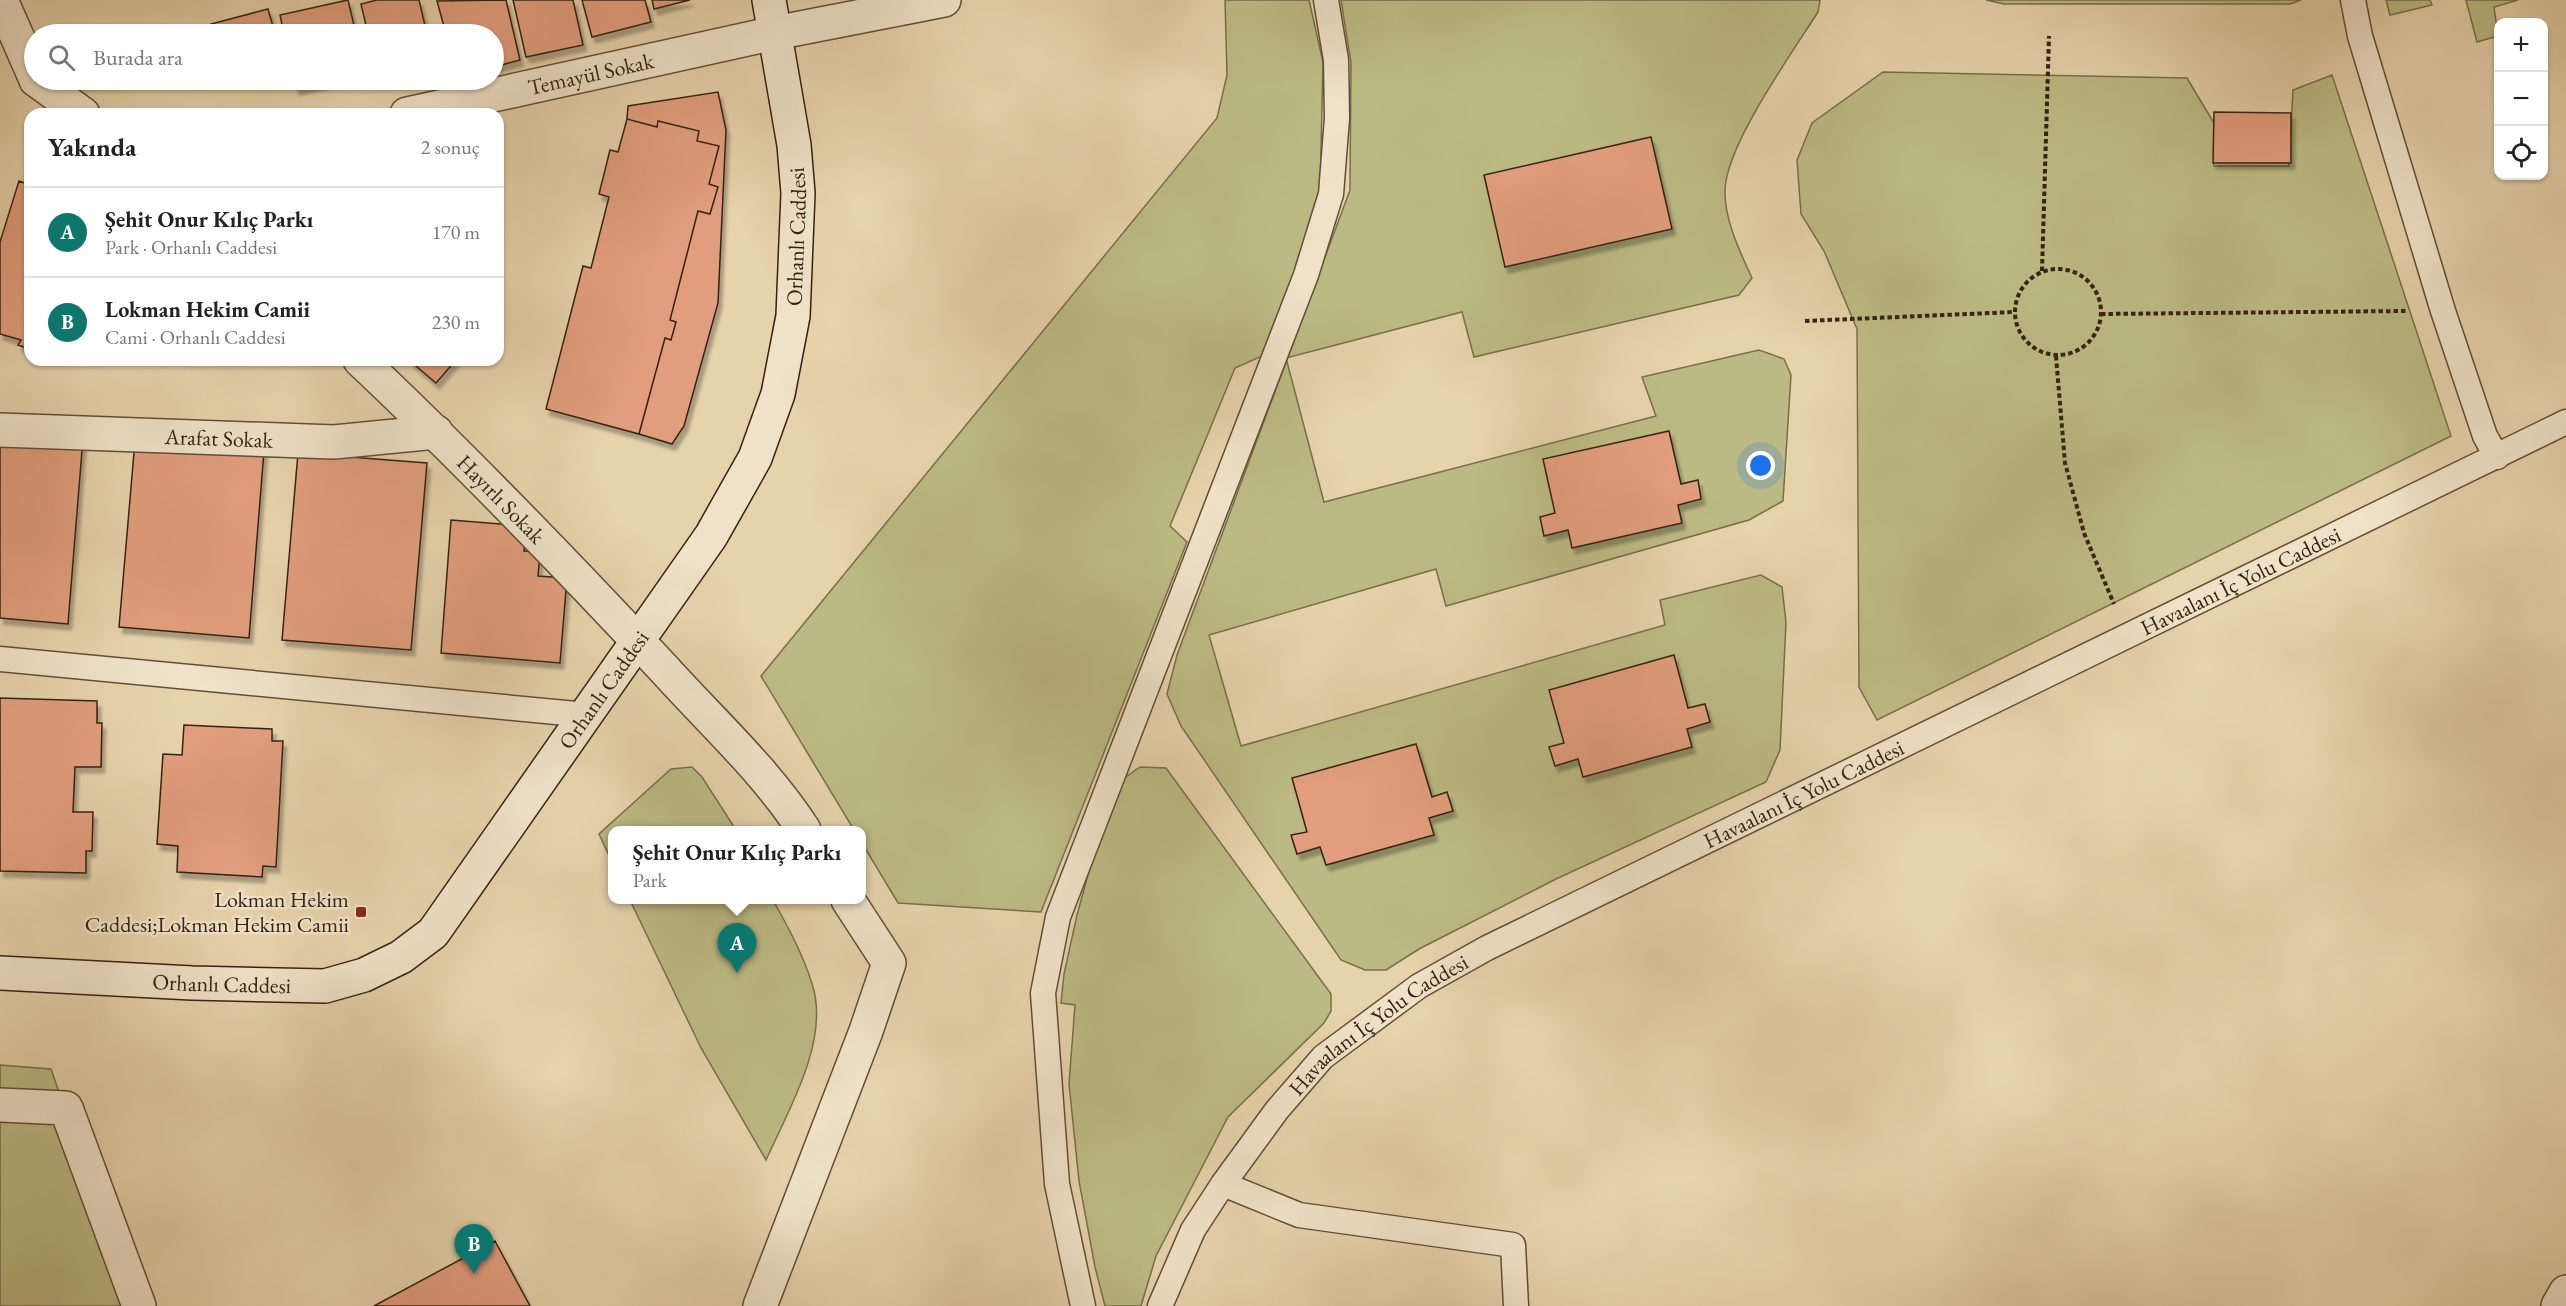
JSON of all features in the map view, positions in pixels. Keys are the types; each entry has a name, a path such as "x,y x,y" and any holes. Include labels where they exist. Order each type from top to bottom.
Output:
{"street":[{"path":"1,0 24,52"},
{"name":"Orhanlı Caddesi","path":"0,973 192,983 325,986 364,975 401,957 433,933 639,643 717,526 755,458 778,394 793,316 798,193 794,145 769,0"},
{"name":"Temayül Sokak","path":"434,108 775,33 944,0"},
{"path":"50,90 75,108"},
{"name":"Hayırlı Sokak","path":"366,366 436,432 639,643 784,800 801,826"},
{"name":"Arafat Sokak","path":"0,430 334,442 436,432"},
{"path":"760,1306 866,1030 889,963 852,904"},
{"path":"0,1105 66,1108 139,1306"},
{"path":"2558,1306 2566,1292"}],"lane":[{"path":"1083,1306 1057,1184 1043,993 1058,917 1306,275 1331,194 1337,118 1336,60 1326,0"},
{"path":"2353,0 2360,36 2443,311 2485,436 2496,457"},
{"name":"Havaalanı İç Yolu Caddesi","path":"1160,1306 1193,1230 1223,1184 1277,1110 1323,1057 1419,986 1486,948 2566,422"},
{"path":"0,659 587,715"},
{"path":"1223,1184 1299,1215 1513,1245 1516,1306"}],"path":[{"path":"2042,271 2049,36"},
{"path":"2056,268 2084,276 2094,287 2100,300 2101,314 2099,327 2082,348 2070,354 2056,356 2031,347 2016,325 2014,312 2022,288 2042,271 2056,268"},
{"path":"2101,314 2443,311"},
{"path":"1805,321 2014,312"},
{"path":"2056,356 2065,463 2084,533 2128,637"}],"shaded area":[{"path":"1225,0 1309,0 1323,62 1320,193 1300,257 1262,356 1235,368 1170,526 1187,542 1041,912 898,903 866,850 866,826 852,826 761,676 1217,118 1227,75"},
{"path":"1341,0 1820,0 1818,12 1777,74 1748,125 1728,171 1725,190 1727,212 1752,278 1739,295 1474,357 1462,312 1288,358 1350,190 1351,63"},
{"path":"1986,0 2301,0 2290,4 2004,4"},
{"path":"2386,0 2430,0 2432,5 2390,15"},
{"path":"2466,0 2518,0 2494,7 2494,37 2477,42"},
{"path":"1883,72 2187,78 2214,123 2214,166 2289,166 2293,90 2332,75 2451,436 1877,720 1859,687 1857,329 1824,251 1801,214 1797,160 1812,123"},
{"path":"1759,350 1784,359 1791,375 1783,501 1749,520 1446,606 1436,569 1209,635 1241,746 1665,625 1660,600 1761,575 1782,587 1786,622 1780,750 1766,782 1556,879 1419,949 1386,970 1365,970 1341,960 1181,726 1167,694 1177,655 1287,360 1324,502 1656,416 1642,377"},
{"path":"692,767 702,777 733,826 608,826 608,853 599,834 671,769"},
{"path":"1140,767 1166,768 1331,994 1331,1011 1324,1023 1228,1117 1156,1256 1141,1306 1105,1306 1095,1267 1079,1181 1069,1084 1075,1005 1061,1003 1064,974 1077,915 1102,824 1123,779"},
{"path":"632,904 775,904 790,931 813,987 816,1030 804,1076 766,1160 701,1048"},
{"path":"0,1065 51,1069 132,1306 0,1306"}],"building":[{"path":"348,0 354,24 282,24 280,15"},
{"path":"377,0 419,0 425,24 366,24 361,4"},
{"path":"506,0 520,60 504,64 504,24 443,24 437,1"},
{"path":"513,0 573,0 583,45 526,57"},
{"path":"582,0 645,0 651,22 592,37"},
{"path":"652,0 690,0 654,9"},
{"path":"268,9 272,24 211,24"},
{"path":"718,92 726,130 718,303 684,426 672,444 639,434 665,338 671,340 676,322 670,320 698,211 710,214 718,187 709,184 719,146 697,141 699,131 658,121 657,127 627,119 628,106"},
{"path":"2214,112 2291,113 2291,163 2213,163"},
{"path":"627,119 657,127 658,121 699,131 697,141 719,146 709,184 718,187 710,214 698,211 670,320 676,322 671,340 665,338 639,434 546,409 583,266 591,268 609,197 599,194 610,150 618,152"},
{"path":"1651,137 1672,229 1505,267 1484,175"},
{"path":"19,181 24,183 24,347 18,345 21,340 0,334 0,242"},
{"path":"416,366 451,366 436,383"},
{"path":"0,431 83,438 68,624 0,618"},
{"path":"1669,431 1681,484 1698,480 1701,499 1678,505 1682,523 1572,548 1568,530 1544,536 1540,517 1555,513 1543,459"},
{"path":"135,441 264,451 249,638 119,627"},
{"path":"298,453 427,463 411,650 282,640"},
{"path":"451,520 526,526 524,551 540,552 538,576 567,578 560,663 441,653"},
{"path":"1674,655 1688,708 1705,704 1710,722 1687,729 1692,747 1583,777 1578,759 1555,766 1549,747 1564,743 1549,690"},
{"path":"0,698 97,701 97,723 102,723 101,767 75,767 73,812 93,812 92,851 86,851 86,873 0,871"},
{"path":"184,725 272,729 272,741 283,741 276,867 263,866 262,877 177,872 178,846 157,844 163,754 182,755"},
{"path":"1416,744 1432,797 1447,792 1453,811 1429,818 1434,835 1326,865 1320,847 1297,854 1291,835 1307,832 1292,778"},
{"path":"495,1241 530,1306 374,1306"}],"place":[{"name":"Lokman Hekim Caddesi;Lokman Hekim Camii","path":"361,912"},
{"name":"Şehit Onur Kılıç Parkı","path":"737,973"},
{"name":"Lokman Hekim Camii","path":"474,1274"}]}
